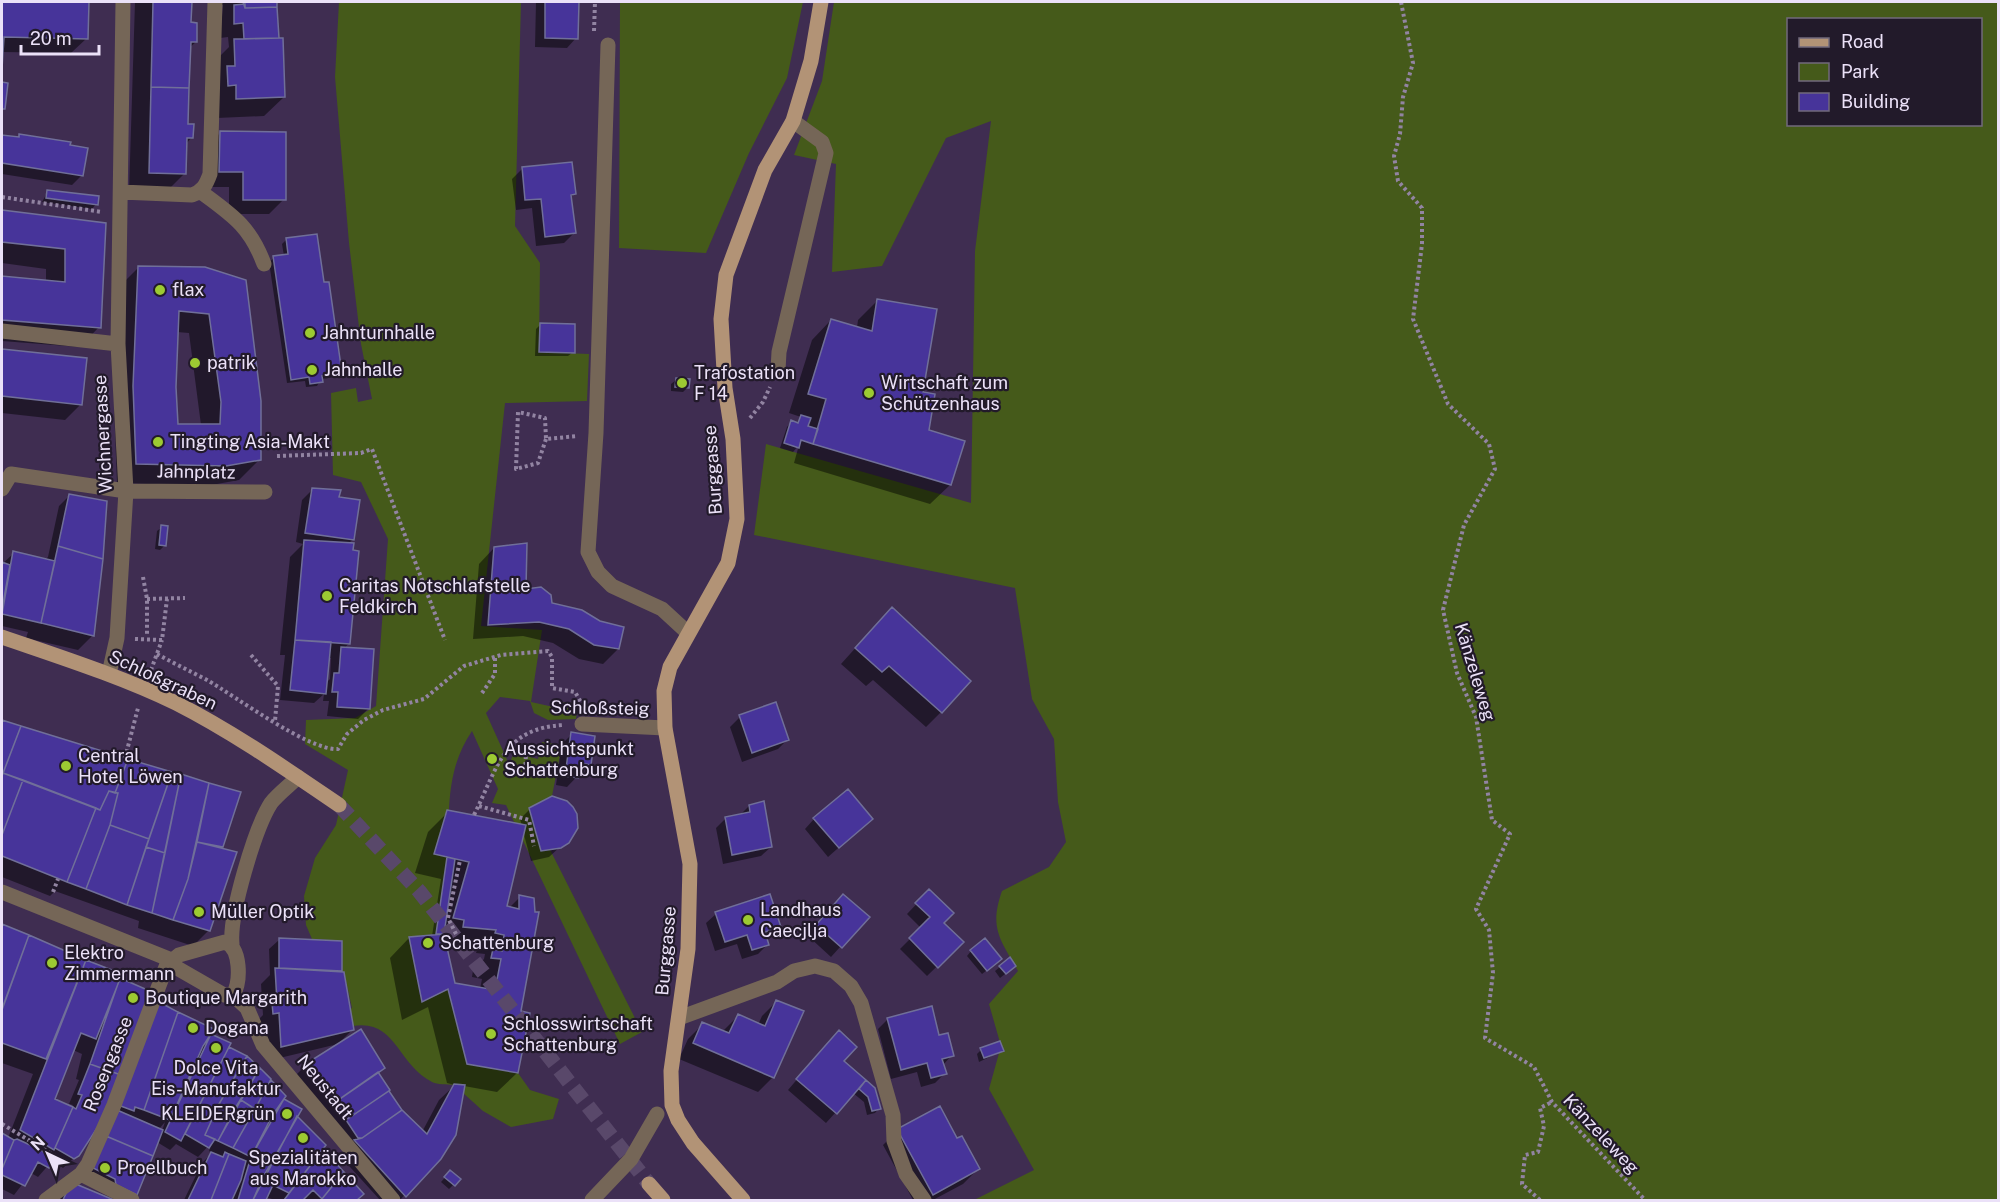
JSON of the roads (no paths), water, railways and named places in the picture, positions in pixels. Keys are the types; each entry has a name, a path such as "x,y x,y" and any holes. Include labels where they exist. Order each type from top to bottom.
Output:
{"main road":[{"name":"Burggasse","path":"743,1200 693,1143 672,1106 671,1071 688,949 690,864 665,728 664,691 670,667 687,632 728,563 737,519 734,448 724,388 721,319 726,275 765,170 793,121 811,61 821,2"},
{"name":"Schloßgraben","path":"2,637 110,674 177,704 298,777 339,805"},
{"path":"650,1184 663,1200"}],"street":[{"name":"Wichnergasse","path":"110,674 117,638 126,490 118,344 123,2"},
{"path":"121,192 192,195 201,192 210,174 215,2"},
{"path":"608,45 596,433 588,552 598,572 612,586 662,609 687,632"},
{"path":"778,370 779,352 826,153 822,142 793,121"},
{"path":"201,192 227,211 254,238 264,264"},
{"path":"2,331 118,344"},
{"name":"Jahnplatz","path":"2,489 11,474 126,490 265,492"},
{"name":"Schloßsteig","path":"582,724 665,728"},
{"path":"2,892 171,959 177,968 224,995 233,995 237,988 236,950 232,944 231,928 237,902 258,834 272,802 298,777"},
{"path":"171,959 225,942 232,944"},
{"name":"Rosengasse","path":"46,1200 81,1174 114,1105 171,959"},
{"name":"Burggasse","path":"679,1018 777,982 794,971 814,966 834,971 851,986 861,1003 893,1115 894,1141 906,1174 924,1200"},
{"name":"Neustadt","path":"233,995 247,1008 263,1045 393,1200"},
{"path":"592,1200 631,1160 657,1114"},
{"path":"81,1174 132,1200"}],"tunnel":[{"path":"339,805 419,891 649,1184"}],"place":[{"name":"flax","path":"160,290"},
{"name":"Jahnturnhalle","path":"310,333"},
{"name":"patrik","path":"195,363"},
{"name":"Jahnhalle","path":"312,370"},
{"name":"Trafostation F 14","path":"682,383"},
{"name":"Wirtschaft zum Schützenhaus","path":"869,393"},
{"name":"Tingting Asia-Makt","path":"158,442"},
{"name":"Caritas Notschlafstelle Feldkirch","path":"327,596"},
{"name":"Aussichtspunkt Schattenburg","path":"492,759"},
{"name":"Central Hotel Löwen","path":"66,766"},
{"name":"Müller Optik","path":"199,912"},
{"name":"Landhaus Caecjlja","path":"748,920"},
{"name":"Schattenburg","path":"428,943"},
{"name":"Elektro Zimmermann","path":"52,963"},
{"name":"Boutique Margarith","path":"133,998"},
{"name":"Dogana","path":"193,1028"},
{"name":"Schlosswirtschaft Schattenburg","path":"491,1034"},
{"name":"Dolce Vita Eis-Manufaktur","path":"216,1048"},
{"name":"KLEIDERgrün","path":"287,1114"},
{"name":"Spezialitäten aus Marokko","path":"303,1138"},
{"name":"Proellbuch","path":"105,1168"}]}
